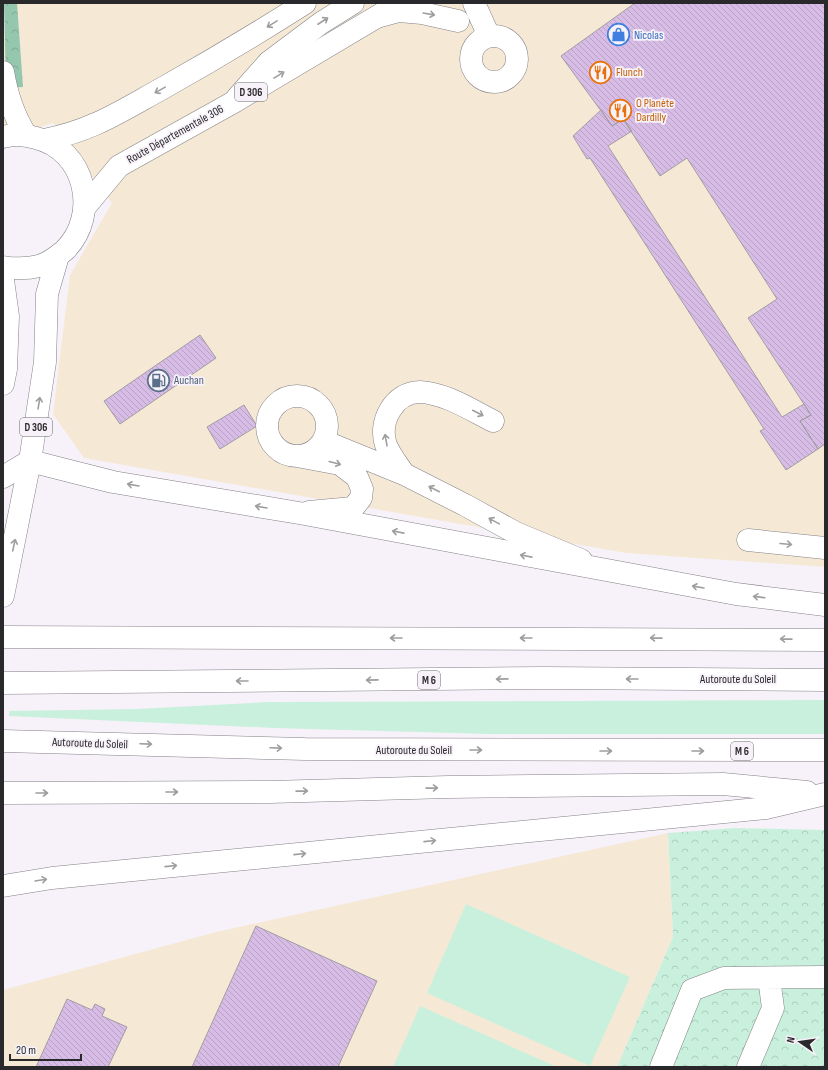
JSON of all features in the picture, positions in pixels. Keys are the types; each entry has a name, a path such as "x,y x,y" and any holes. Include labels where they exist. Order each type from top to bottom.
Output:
{"main road":[{"path":"3,137 66,135 99,124 231,50 305,3"},
{"path":"232,103 269,62 321,23 353,3"},
{"name":"Route Départementale 306","path":"85,207 119,166 232,103 400,3"},
{"path":"377,17 399,11 422,13 456,12 482,41 474,3"},
{"path":"3,72 11,108 16,120 35,137 62,151 76,166 84,186 85,207 81,226 72,243 58,256 41,266 21,269 3,267"},
{"name":"D 306","path":"3,596 30,461 46,362 47,294 58,256"},
{"path":"3,280 8,316 6,369 3,384"},
{"path":"404,474 386,445 385,434 385,420 392,406 402,396 420,392 444,397 493,421"},
{"path":"297,456 312,451 323,441 327,426 326,417 321,408 314,401 306,397 289,397 282,400 273,408 268,419 270,438 281,450 297,456 340,464 357,477 362,489 361,498 353,508 299,513"},
{"path":"323,441 404,474 516,533 606,571"},
{"path":"3,477 30,461 113,482 299,513 736,594 825,605"},
{"path":"748,540 825,548"},
{"path":"3,637 825,640"},
{"name":"Autoroute du Soleil","path":"3,683 545,678 825,680"},
{"name":"Autoroute du Soleil","path":"3,741 305,749 825,750"},
{"path":"3,793 270,792 448,787 723,784 824,794"},
{"path":"3,886 52,878 766,808 824,794"},
{"path":"661,1067 692,990 724,978 825,977"},
{"path":"748,1067 773,1008 769,978"}],"shaded area":[{"path":"3,3 825,3 825,567 626,553 84,458 53,414 70,275 112,203 53,123 3,139"},
{"path":"668,833 673,937 617,1067 3,1067 3,990 216,932"}],"green space":[{"path":"4,3 17,3 23,87 6,88"},
{"path":"825,700 825,734 489,734 274,728 9,716 9,711 137,709 268,702"},
{"path":"735,828 825,830 825,1067 617,1067 673,937 668,833"},
{"path":"466,904 630,977 590,1066 427,993"},
{"path":"420,1006 557,1067 393,1067"}],"building":[{"path":"635,3 825,3 825,444 818,449 800,421 811,415 748,318 777,299 687,158 660,176 623,119 612,126 561,56"},
{"path":"601,110 612,126 623,119 632,131 608,146 782,417 804,404 811,415 800,421 818,449 786,470 760,431 764,429 590,158 587,159 573,136"},
{"path":"200,335 216,358 120,424 104,401"},
{"path":"244,405 257,426 220,449 207,427"},
{"path":"256,926 377,981 338,1067 192,1067"},
{"path":"67,999 92,1010 95,1004 105,1009 102,1016 127,1027 108,1067 36,1067"}],"place":[{"name":"Nicolas","path":"619,35"},
{"name":"Flunch","path":"601,72"},
{"name":"O Planète Dardilly","path":"620,110"},
{"name":"Auchan","path":"159,380"}]}
